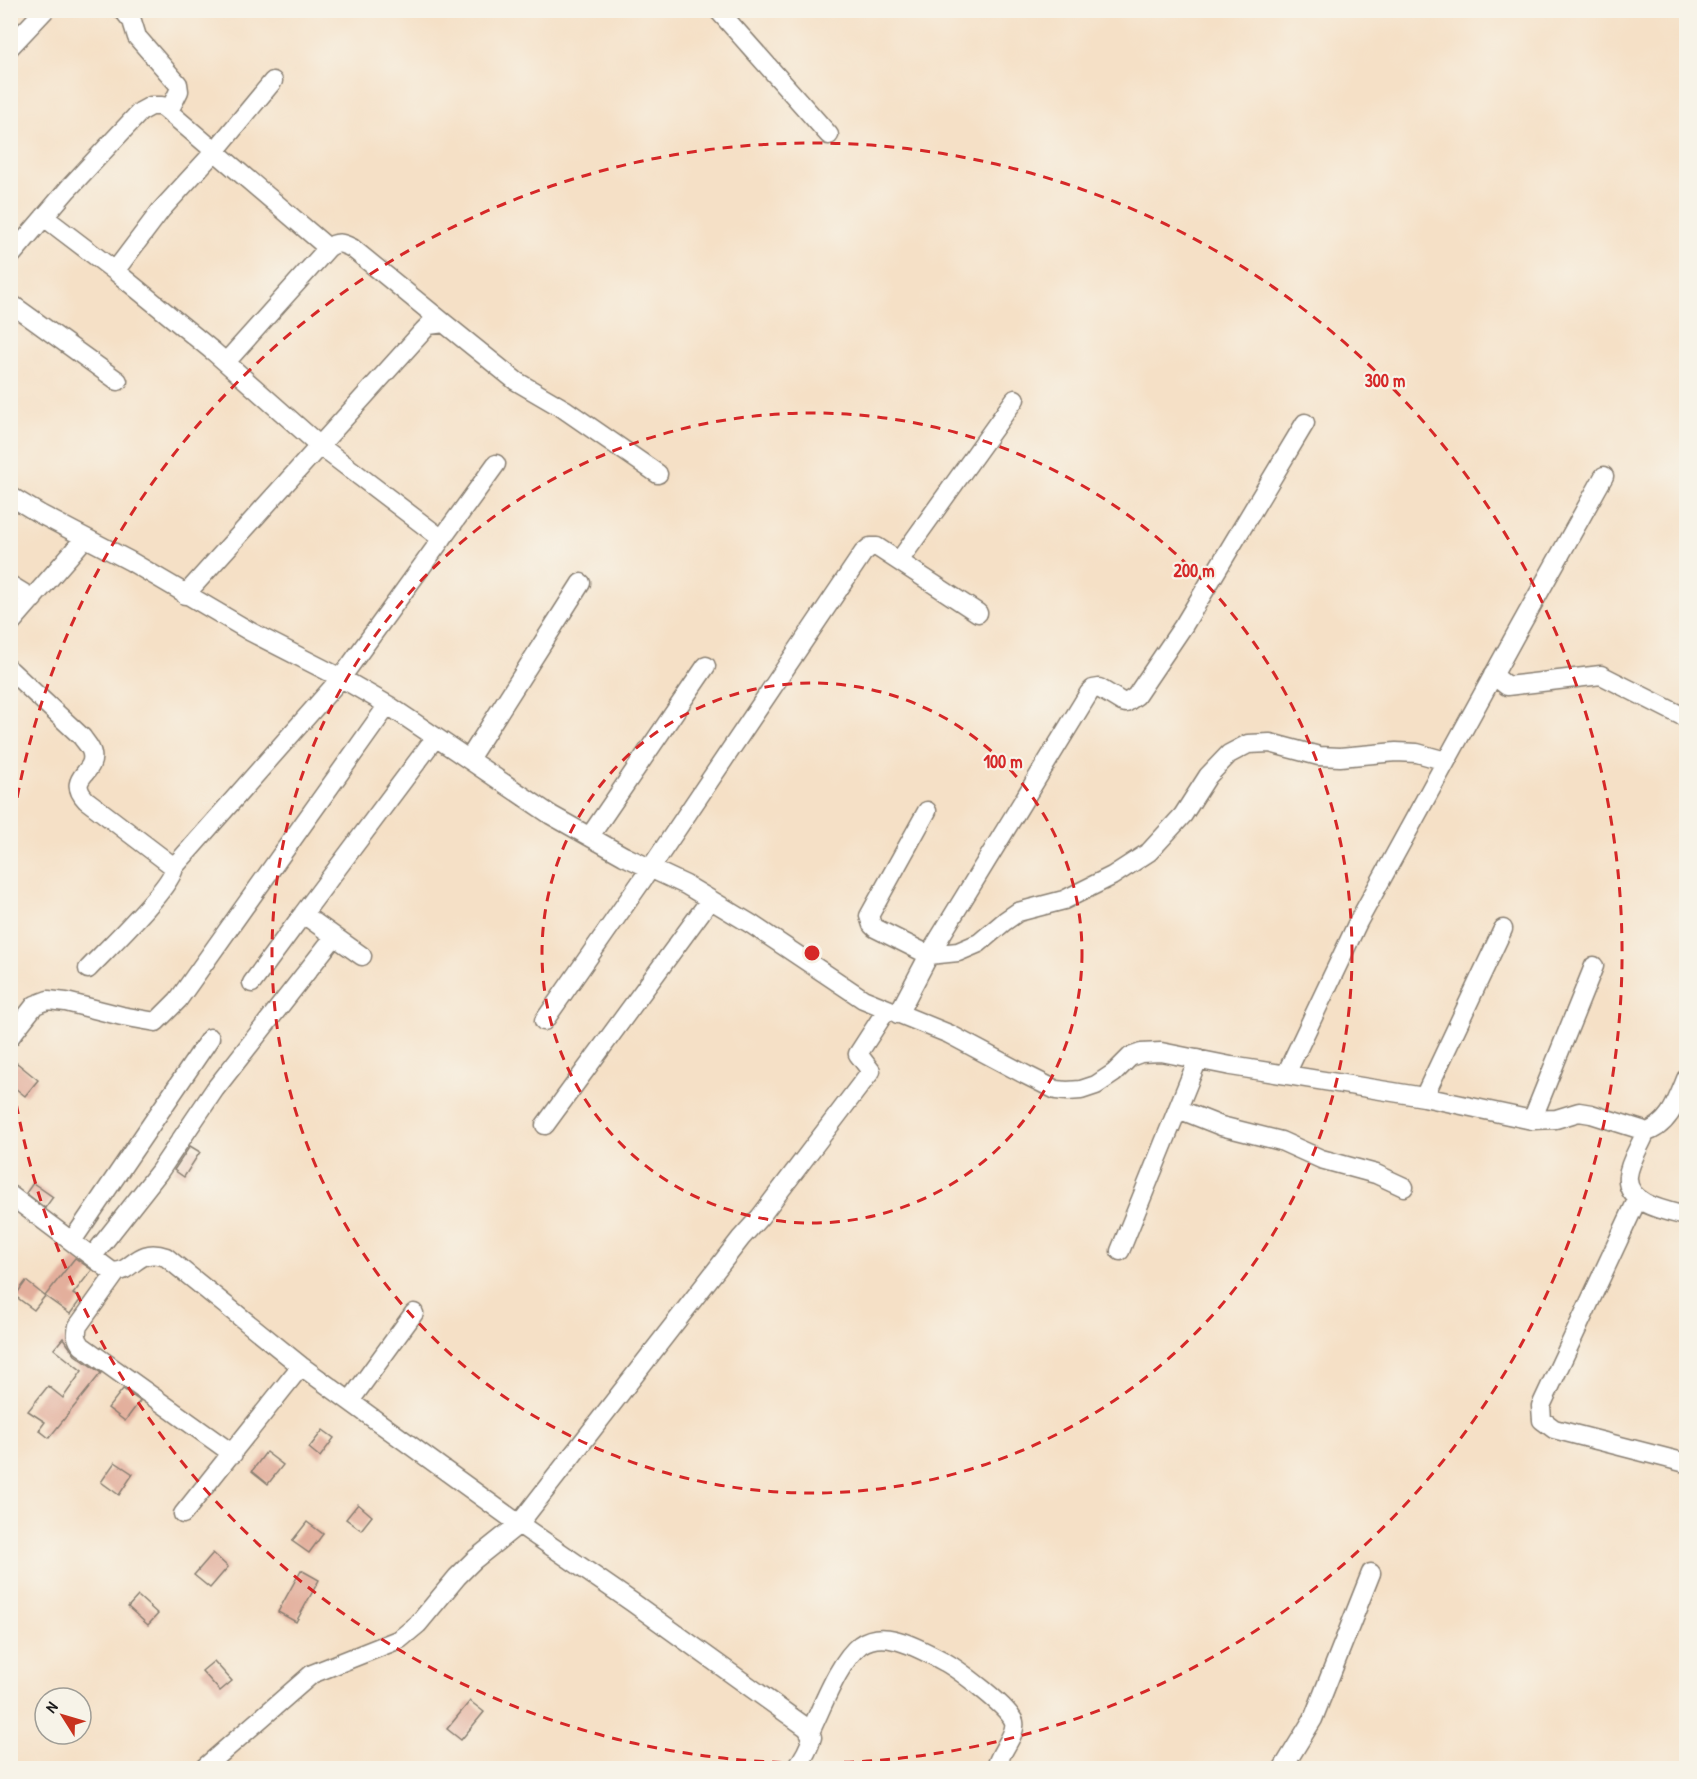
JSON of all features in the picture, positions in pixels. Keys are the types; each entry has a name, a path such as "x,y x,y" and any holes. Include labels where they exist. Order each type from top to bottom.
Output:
{"street":[{"path":"10,46 45,10"},
{"path":"123,10 132,21 137,37 178,84 179,91 169,111"},
{"path":"718,10 829,135"},
{"path":"115,271 161,210 215,151 273,81"},
{"path":"10,256 140,111 151,106 162,106 169,111 328,248"},
{"path":"44,217 115,271 226,362 320,446 442,539"},
{"path":"226,362 328,248 339,243 351,248 516,381 554,403 658,474"},
{"path":"10,303 118,381"},
{"path":"186,595 424,330 429,325 444,323"},
{"path":"899,561 1015,399"},
{"path":"204,1768 312,1674 400,1639 418,1624 474,1560 519,1524 741,1238 760,1217 871,1071 858,1054 892,1011 929,955 1089,693 1093,689 1100,688 1126,703 1136,696 1184,625 1305,423"},
{"path":"88,969 163,889 174,872 174,867 341,678 496,464"},
{"path":"1286,1074 1358,922 1604,476"},
{"path":"10,496 130,561 251,632 388,705 551,815 650,869 686,885 751,924 863,999 949,1034 1056,1090 1081,1090 1096,1085 1113,1074 1130,1057 1141,1053 1161,1052 1424,1097 1532,1120 1556,1119 1579,1112 1591,1114 1634,1126 1644,1133"},
{"path":"10,624 85,538"},
{"path":"544,1021 650,869 863,553 870,547 877,547 978,613"},
{"path":"469,759 581,583"},
{"path":"10,585 33,599"},
{"path":"590,836 706,666"},
{"path":"10,670 82,737 90,749 92,761 77,787 80,793 174,867"},
{"path":"1493,675 1507,686 1601,675 1686,718"},
{"path":"10,1037 35,1005 48,1000 156,1022 178,1000 388,705"},
{"path":"252,983 435,738"},
{"path":"927,812 869,916 875,928 929,955 958,952 979,943 1018,912 1064,900 1112,876 1140,858 1149,852 1183,815 1208,776 1229,754 1248,744 1270,743 1319,756 1340,757 1396,752 1417,753 1446,761"},
{"path":"545,1125 710,900"},
{"path":"303,914 362,956"},
{"path":"1424,1097 1503,929"},
{"path":"92,1257 159,1172 215,1089 334,937"},
{"path":"1532,1120 1594,966"},
{"path":"72,1241 210,1038"},
{"path":"1120,1251 1198,1059"},
{"path":"1644,1133 1654,1130 1664,1122 1674,1108 1686,1079"},
{"path":"1178,1109 1221,1126 1281,1141 1321,1159 1376,1174 1404,1187"},
{"path":"1644,1133 1628,1179 1631,1190 1638,1198 1661,1210 1686,1216"},
{"path":"10,1195 116,1273 147,1254 155,1253 166,1257 301,1366 810,1732"},
{"path":"1638,1198 1541,1406 1542,1420 1554,1429 1686,1463"},
{"path":"116,1273 78,1326 76,1334 78,1340 82,1346 233,1454"},
{"path":"350,1401 414,1313"},
{"path":"183,1514 301,1366"},
{"path":"1283,1768 1313,1719 1371,1573"},
{"path":"796,1768 811,1743 810,1732 849,1654 861,1644 877,1638 896,1640 947,1663 987,1692 1010,1715 1014,1724 1013,1731 997,1760 996,1768"}],"building":[{"path":"17,1063 38,1080 25,1096 10,1084 10,1071"},
{"path":"190,1146 200,1152 184,1177 174,1170"},
{"path":"33,1183 53,1197 45,1208 26,1193"},
{"path":"75,1258 92,1270 73,1294 81,1299 70,1314 45,1296"},
{"path":"26,1281 45,1296 34,1310 15,1296"},
{"path":"63,1338 75,1355 101,1373 49,1438 39,1430 45,1422 28,1411 48,1386 63,1398 82,1371 54,1349"},
{"path":"123,1389 140,1401 125,1421 108,1408"},
{"path":"323,1430 334,1438 320,1457 309,1448"},
{"path":"266,1452 283,1465 268,1484 252,1471"},
{"path":"115,1462 133,1474 119,1495 101,1482"},
{"path":"358,1504 372,1516 361,1530 346,1519"},
{"path":"307,1522 323,1534 309,1553 292,1541"},
{"path":"213,1553 228,1567 210,1588 194,1575"},
{"path":"301,1570 319,1580 296,1622 278,1612"},
{"path":"138,1596 158,1614 148,1625 128,1607"},
{"path":"214,1661 232,1681 220,1691 202,1671"},
{"path":"470,1701 484,1712 461,1740 447,1729"}]}
